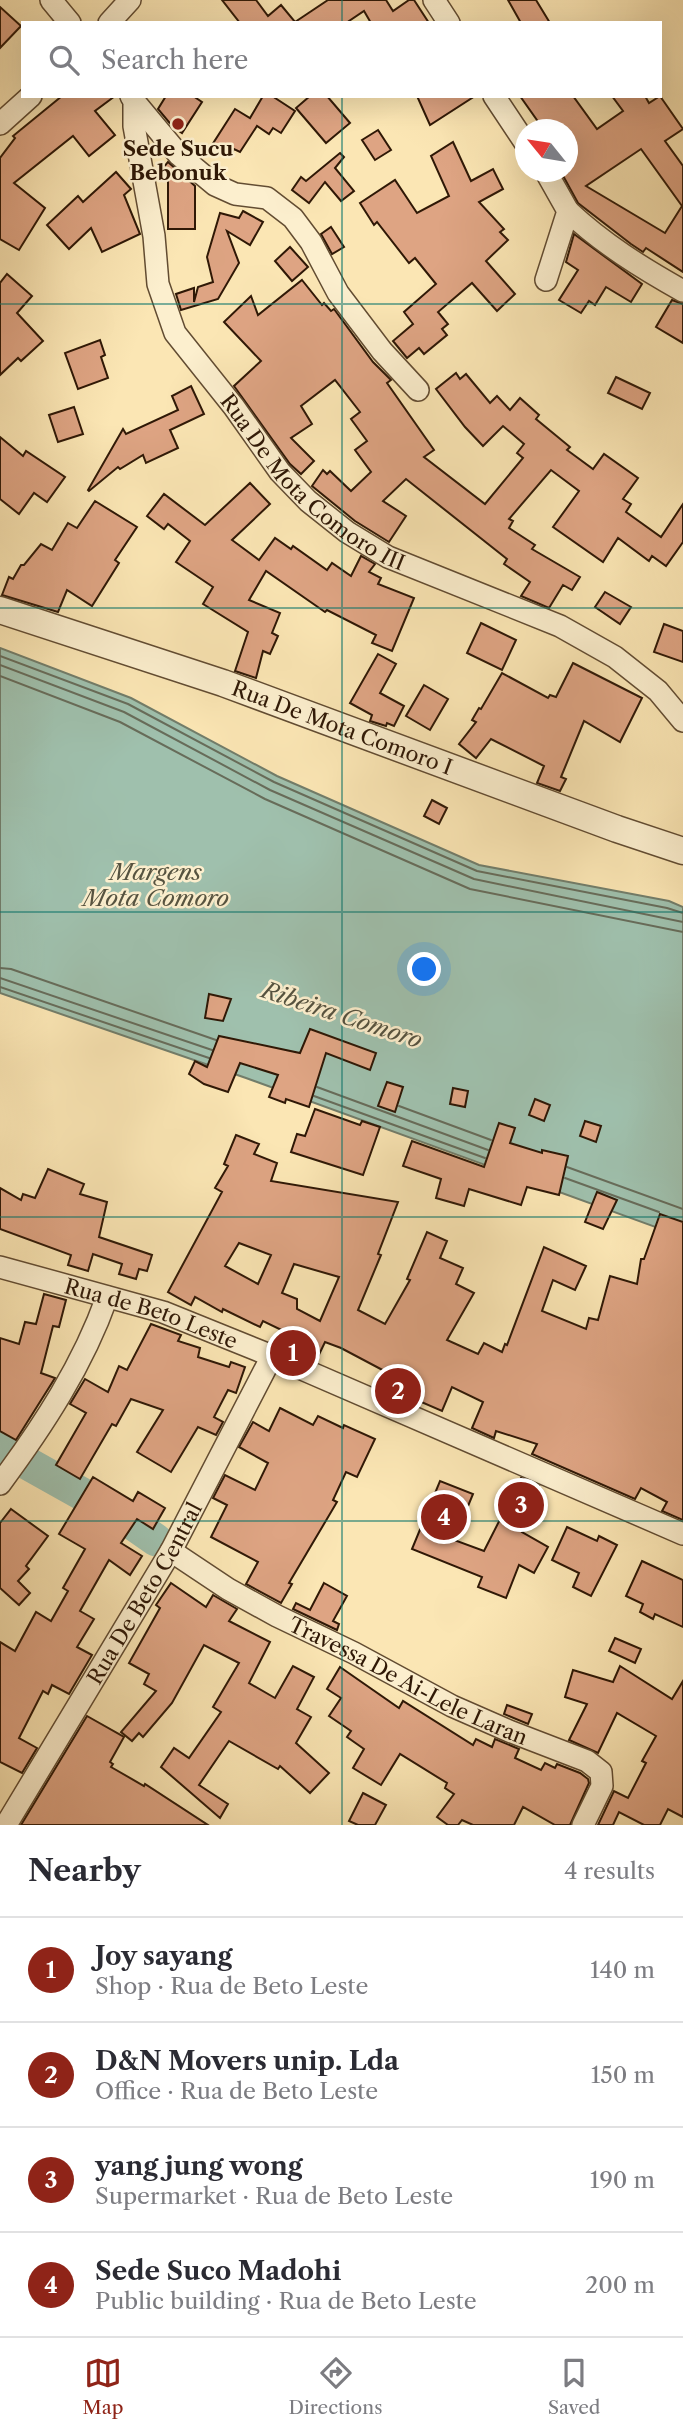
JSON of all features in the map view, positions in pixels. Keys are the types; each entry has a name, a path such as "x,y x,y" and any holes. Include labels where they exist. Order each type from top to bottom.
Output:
{"street":[{"path":"51,0 68,21"},
{"path":"111,21 130,0"},
{"path":"434,0 448,21"},
{"path":"0,124 29,98"},
{"path":"495,98 515,128"},
{"path":"132,99 179,155 215,185 235,194 267,198 293,218 311,242 338,293 382,351 418,390"},
{"name":"Rua De Mota Comoro III","path":"132,99 134,126 154,236 158,284 175,333 234,407 280,472 308,501 347,532 388,557 560,626 615,657 658,691 683,721"},
{"path":"552,182 568,211 594,236 683,291"},
{"path":"545,280 568,211"},
{"name":"Rua De Mota Comoro I","path":"0,610 223,683 683,851"},
{"name":"Rua de Beto Leste","path":"0,1267 163,1312 272,1356 683,1534"},
{"path":"0,1484 73,1374 96,1328 107,1297"},
{"name":"Rua De Beto Central","path":"6,1825 171,1551 272,1356"},
{"name":"Travessa De Ai-Lele Laran","path":"171,1551 228,1589 452,1706 587,1761 601,1772 602,1786 583,1825"}],"water":[{"name":"Margens Mota Comoro","path":"0,648 131,698 277,776 479,865 669,901 683,907 683,1237 246,1078 0,993"}],"building":[{"path":"222,0 256,0 268,16 281,5 294,21 238,21"},
{"path":"328,0 386,0 393,11 409,0 414,0 428,21 370,21 364,11 349,21 296,21"},
{"path":"508,0 536,0 549,21 520,21"},
{"path":"0,7 21,26 0,48"},
{"path":"60,98 112,98 95,111 115,135 89,156 73,136 14,183 45,208 19,250 0,239 0,158 15,138 13,136"},
{"name":"Sede Sucu Bebonuk","path":"165,98 196,98 202,102 182,133 173,127 158,109"},
{"path":"262,98 275,98 295,111 281,133 273,128 269,134 257,126 240,152 234,149 230,156 212,145 235,109 250,118"},
{"path":"308,98 329,98 350,123 326,143 296,108"},
{"path":"418,98 472,98 430,125"},
{"path":"521,98 574,98 597,129 623,111 613,98 646,98 649,103 661,98 683,129 665,141 683,166 683,272 646,248 643,252 578,203 566,182 578,182 578,119 536,119","holes":["641,149 682,206 665,233 586,186"]},
{"path":"378,130 391,150 375,160 362,140"},
{"path":"453,142 471,181 493,169 503,189 479,202 504,229 500,232 508,240 486,261 515,294 497,311 472,283 438,312 448,324 442,329 447,335 424,354 419,348 407,358 393,341 413,324 404,312 436,284 415,258 409,263 377,222 374,225 360,203 395,180 417,213 449,196 431,156"},
{"path":"340,153 344,157 335,168 354,191 341,201 325,182 309,203 292,190 301,177 306,181"},
{"path":"168,162 195,186 195,229 168,229 168,179 160,172"},
{"path":"116,172 131,189 124,195 140,234 102,252 91,228 69,249 47,225 78,196 83,202"},
{"path":"243,211 263,222 250,245 227,231 239,263 218,299 181,310 176,294 194,288 194,302 198,287 213,282 207,257 220,213 239,218"},
{"path":"331,227 344,247 332,254 321,234"},
{"path":"574,234 642,284 631,302 606,287 595,305 589,301 581,313 559,300 578,270 566,262"},
{"path":"290,247 308,267 292,281 275,261"},
{"path":"7,274 32,296 17,313 43,341 21,361 18,358 0,375 0,283"},
{"path":"302,280 322,305 324,303 331,311 334,309 373,362 391,380 387,383 434,450 424,457 485,504 523,458 517,453 524,444 503,426 483,446 436,389 456,373 460,379 466,374 490,403 497,396 510,410 520,398 539,415 536,419 570,447 567,450 593,469 604,454 638,478 623,499 631,504 626,512 661,537 683,504 683,542 666,566 652,556 649,561 618,538 603,562 553,527 579,491 551,470 509,519 513,521 509,528 535,545 532,549 580,577 572,590 563,585 549,608 521,596 530,582 504,564 507,559 406,479 383,501 406,516 389,542 355,521 312,486 323,470 327,474 330,471 351,491 371,472 355,450 367,441 351,419 360,412 335,380 301,406 312,424 291,438 314,461 301,474 290,464 234,386 261,361 224,322 251,296 258,315"},
{"path":"672,300 683,304 683,343 656,327"},
{"path":"100,340 105,355 101,357 108,378 78,389 65,353"},
{"path":"616,377 650,393 642,409 608,393"},
{"path":"191,386 204,414 170,430 178,448 146,463 143,455 120,469 118,467 89,491 123,429 126,434 178,410 172,396"},
{"path":"74,407 83,434 58,442 49,415"},
{"path":"0,437 23,456 26,451 65,477 47,502 34,493 19,514 0,499"},
{"path":"250,483 270,504 232,540 259,560 275,538 291,549 293,546 327,570 332,563 351,576 361,556 375,564 369,572 381,578 378,584 414,598 392,651 372,643 376,635 327,610 325,612 266,571 249,600 280,613 272,633 278,636 270,654 263,651 256,678 235,671 248,632 203,604 213,587 176,562 190,541 168,524 164,529 147,516 164,494 205,525"},
{"path":"95,501 137,527 115,560 119,563 92,606 67,590 58,612 2,595 9,577 13,579 21,565 24,565 41,544 52,550 68,523 77,528"},
{"path":"605,592 631,607 620,624 595,607"},
{"path":"481,623 516,640 502,670 467,653"},
{"path":"664,624 683,631 683,662 654,652"},
{"path":"378,654 396,664 380,693 404,706 394,726 370,721 372,715 350,703"},
{"path":"573,663 642,698 620,742 584,721 561,777 566,779 560,791 537,783 544,766 491,739 476,758 459,744 476,722 472,720 502,673 548,698 550,695 556,697"},
{"path":"424,685 448,699 430,730 406,716"},
{"path":"432,800 447,808 439,824 424,816"},
{"path":"209,994 231,999 223,1021 205,1018"},
{"path":"310,1029 376,1053 370,1070 326,1053 309,1107 286,1099 285,1103 269,1097 278,1075 240,1063 228,1092 204,1084 189,1074 195,1061 207,1067 219,1036 300,1053"},
{"path":"387,1082 403,1087 395,1112 378,1106"},
{"path":"453,1088 468,1091 465,1107 450,1104"},
{"path":"535,1099 550,1105 544,1121 529,1115"},
{"path":"315,1109 360,1125 362,1121 380,1127 363,1175 291,1152 297,1134 305,1136"},
{"path":"585,1121 601,1126 596,1142 580,1136"},
{"path":"499,1123 515,1128 510,1143 542,1153 542,1150 568,1156 559,1195 527,1187 521,1205 469,1189 464,1206 436,1198 441,1179 403,1166 412,1141 484,1167"},
{"path":"236,1135 259,1144 254,1154 277,1163 271,1181 398,1202 378,1254 381,1255 358,1310 385,1324 410,1280 407,1279 427,1232 447,1241 440,1258 463,1268 456,1284 474,1293 447,1340 478,1354 484,1343 502,1352 505,1344 507,1345 544,1247 586,1266 575,1290 553,1280 542,1311 586,1329 589,1318 598,1320 610,1276 637,1284 641,1259 644,1259 660,1214 683,1222 683,1520 662,1511 667,1502 641,1488 635,1499 532,1454 537,1444 496,1431 494,1438 472,1428 483,1402 452,1387 442,1411 410,1397 408,1401 384,1390 392,1375 341,1348 325,1342 316,1361 287,1348 294,1336 263,1321 260,1327 223,1309 222,1312 195,1297 191,1305 168,1292 222,1192 215,1188 228,1166 224,1164","holes":["239,1243 271,1255 258,1284 225,1266","294,1264 339,1277 320,1321 297,1309 297,1299 282,1293"]},
{"path":"48,1169 84,1184 80,1194 107,1202 99,1237 152,1255 147,1271 139,1269 136,1279 119,1274 122,1264 93,1254 88,1271 68,1265 71,1255 0,1229 0,1188 21,1200 23,1194 35,1198"},
{"path":"597,1192 617,1200 603,1229 585,1222"},
{"path":"44,1294 66,1300 59,1327 53,1326 41,1373 55,1378 16,1440 0,1431 0,1338 19,1344 25,1322 36,1324"},
{"path":"151,1324 181,1335 178,1341 200,1348 198,1357 229,1367 231,1362 245,1367 236,1393 228,1390 214,1417 223,1422 216,1435 198,1427 171,1472 137,1452 163,1410 131,1399 116,1426 112,1424 80,1479 56,1465 86,1413 70,1404 85,1379 108,1392 119,1366 127,1370"},
{"path":"280,1408 313,1425 318,1416 375,1439 357,1477 346,1472 333,1500 337,1502 289,1583 292,1584 281,1603 246,1584 258,1562 211,1537 227,1505 213,1498 225,1475 255,1490 268,1463 239,1447 253,1422 269,1431"},
{"path":"93,1477 133,1501 138,1492 165,1508 153,1529 137,1519 121,1543 142,1556 130,1575 109,1560 80,1611 94,1619 77,1647 92,1655 69,1694 52,1685 48,1694 43,1691 19,1738 37,1748 22,1773 0,1762 0,1642 15,1651 36,1612 51,1621 68,1591 63,1588 85,1549 59,1534"},
{"path":"521,1478 539,1486 535,1494 539,1496 522,1532 548,1547 534,1573 519,1565 506,1598 478,1587 482,1577 412,1549 440,1481 473,1494 454,1540 484,1551"},
{"path":"11,1509 48,1536 26,1566 29,1569 18,1581 30,1593 19,1605 0,1588 0,1523"},
{"path":"567,1527 597,1541 599,1536 617,1545 591,1596 573,1587 579,1573 552,1560"},
{"path":"642,1561 683,1580 683,1627 655,1614 653,1619 640,1612 643,1604 626,1596"},
{"path":"171,1583 206,1607 213,1595 237,1609 229,1621 270,1642 249,1683 275,1698 293,1666 314,1677 297,1709 311,1717 296,1743 329,1773 310,1793 280,1766 278,1769 229,1741 199,1785 228,1804 220,1818 161,1767 174,1748 189,1758 221,1712 213,1707 239,1663 204,1645 172,1703 143,1737 139,1733 132,1741 121,1732 156,1691 144,1684 149,1674 129,1663 160,1608 156,1605"},
{"path":"324,1583 347,1596 333,1621 339,1624 337,1630 293,1609 296,1603 310,1610"},
{"path":"615,1638 641,1649 635,1663 609,1651"},
{"path":"620,1666 672,1699 683,1681 683,1817 668,1809 660,1825 644,1825 619,1812 613,1825 598,1825 614,1791 628,1798 646,1763 642,1761 656,1736 617,1713 598,1753 569,1740 587,1704 565,1697 573,1670 613,1682"},
{"path":"340,1667 399,1708 403,1701 473,1745 476,1739 492,1747 495,1739 519,1749 515,1758 541,1770 545,1763 555,1768 557,1764 580,1773 589,1783 570,1825 555,1825 523,1807 514,1825 473,1825 462,1820 458,1825 448,1825 437,1817 454,1794 445,1788 447,1783 400,1754 381,1785 353,1768 364,1749 347,1737 351,1731 329,1716 341,1698 327,1689"},
{"path":"507,1705 532,1714 528,1724 504,1714"},
{"path":"87,1716 124,1737 110,1762 113,1764 111,1767 144,1786 145,1784 208,1825 21,1825"},
{"path":"363,1793 386,1805 375,1825 358,1825 349,1821"}],"waterway":[{"path":"0,1448 123,1517 156,1540"}],"place":[{"name":"Sede Sucu Bebonuk","path":"178,124"},
{"name":"Joy sayang","path":"293,1353"},
{"name":"D&N Movers unip. Lda","path":"398,1391"},
{"name":"yang jung wong","path":"521,1505"},
{"name":"Sede Suco Madohi","path":"444,1517"}],"water label":[{"name":"Ribeira Comoro","path":"342,1015"}]}
